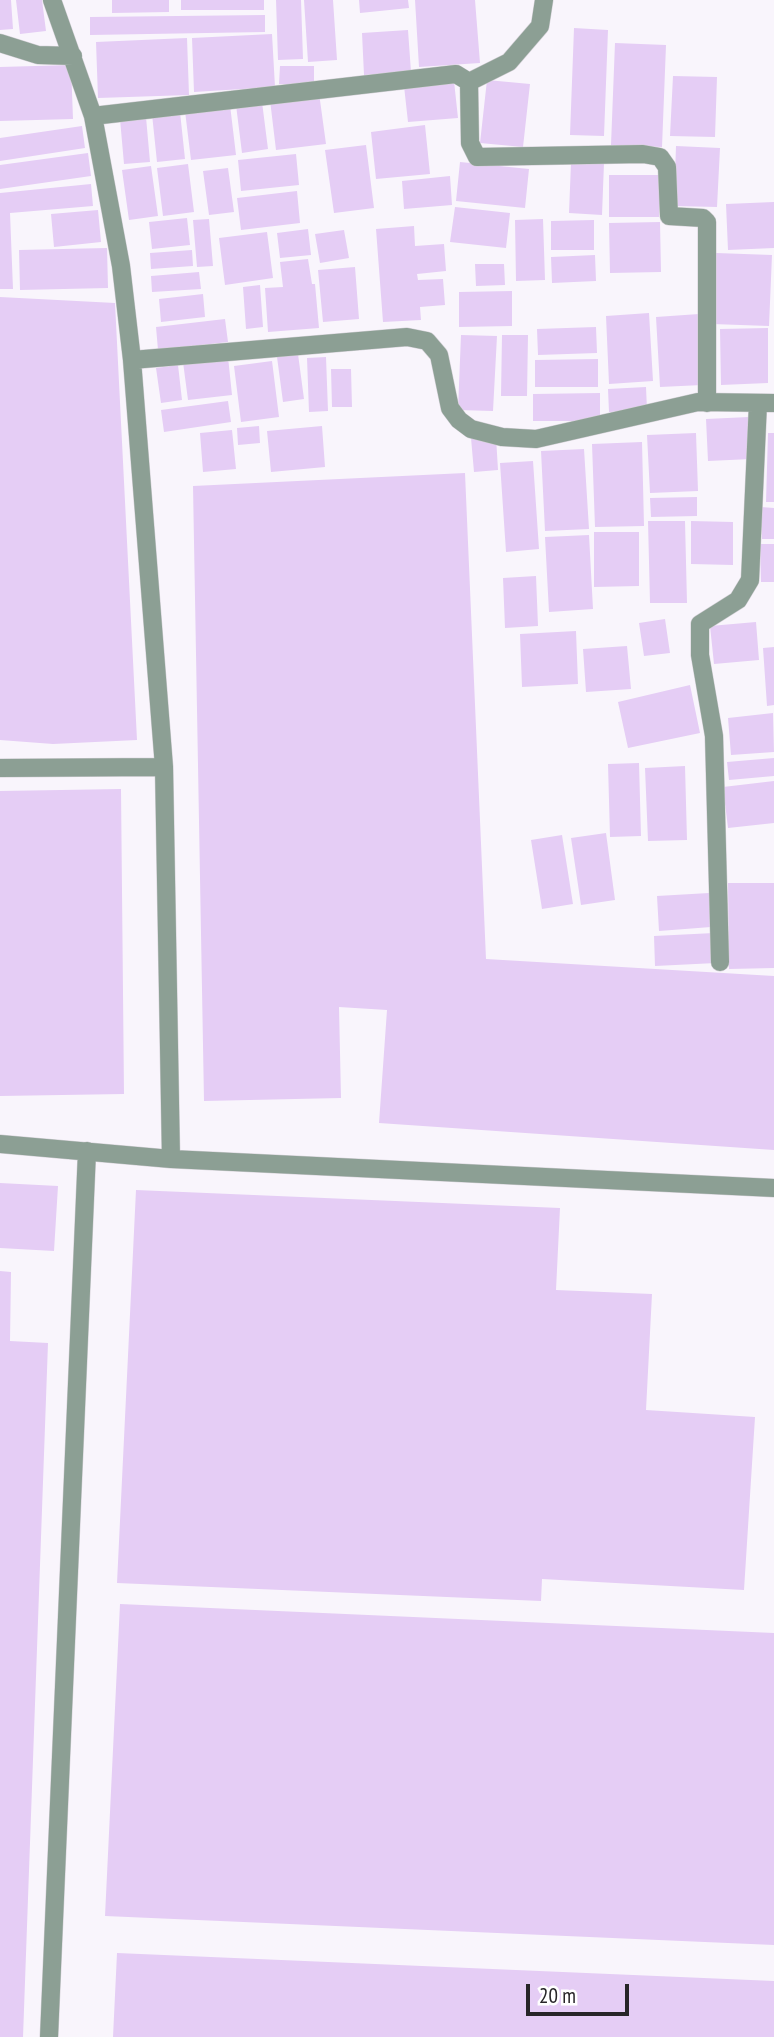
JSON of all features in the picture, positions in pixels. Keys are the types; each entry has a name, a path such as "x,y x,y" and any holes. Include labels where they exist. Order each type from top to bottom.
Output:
{"street":[{"path":"52,0 93,116 121,266 132,360 164,767 171,1158"},
{"path":"469,82 509,62 540,26 544,0"},
{"path":"0,43 38,55 73,56"},
{"path":"93,116 456,74 469,82"},
{"path":"469,82 470,143 477,157 643,154 660,158 667,167 666,211 669,216 703,218 707,222 707,403"},
{"path":"132,360 407,337 427,341 439,355 450,408 458,420 471,429 502,437 536,439 707,403 766,403 750,580 738,600 700,624 700,655 714,736 720,962"},
{"path":"0,768 164,767"},
{"path":"0,1144 171,1158 774,1188"},
{"path":"49,2037 87,1151"}],"building":[{"path":"0,0 11,0 13,29 0,30"},
{"path":"16,0 42,0 46,31 20,34"},
{"path":"112,0 169,0 169,12 112,13"},
{"path":"181,0 264,0 264,10 181,10"},
{"path":"276,0 301,0 303,59 278,60"},
{"path":"304,0 333,0 337,60 308,62"},
{"path":"359,0 408,0 409,8 360,13"},
{"path":"415,0 475,0 480,63 419,67"},
{"path":"265,15 265,32 90,35 90,17"},
{"path":"574,28 608,30 604,136 570,135"},
{"path":"408,30 411,72 364,75 362,33"},
{"path":"272,34 275,87 194,92 192,38"},
{"path":"187,38 189,95 98,98 96,42"},
{"path":"615,43 666,45 662,147 611,145"},
{"path":"71,65 73,119 0,121 0,67"},
{"path":"280,66 314,66 314,85 279,84"},
{"path":"673,76 717,77 715,137 670,136"},
{"path":"487,80 530,84 523,147 480,143"},
{"path":"454,81 458,118 408,122 404,86"},
{"path":"319,93 326,144 276,150 270,100"},
{"path":"262,102 268,149 242,153 236,105"},
{"path":"230,105 236,155 191,160 185,111"},
{"path":"180,112 185,159 157,162 152,114"},
{"path":"146,117 150,162 124,164 120,119"},
{"path":"425,125 430,174 376,179 371,132"},
{"path":"82,126 85,148 0,161 0,138"},
{"path":"366,145 374,208 334,213 325,150"},
{"path":"676,146 720,148 717,207 674,206"},
{"path":"88,153 91,176 0,189 0,165"},
{"path":"296,154 299,185 241,191 238,160"},
{"path":"460,162 529,169 525,208 456,201"},
{"path":"571,163 604,163 602,215 569,213"},
{"path":"188,164 194,212 163,216 157,168"},
{"path":"151,166 158,216 129,220 122,170"},
{"path":"228,168 234,212 209,215 203,171"},
{"path":"609,175 659,175 659,217 609,217"},
{"path":"450,176 452,205 404,209 402,181"},
{"path":"91,184 93,206 10,213 13,289 0,289 0,193"},
{"path":"297,191 300,223 241,230 237,198"},
{"path":"774,202 774,248 728,250 726,204"},
{"path":"455,207 510,213 506,248 450,242"},
{"path":"98,210 101,242 54,247 51,214"},
{"path":"187,218 190,245 152,249 149,222"},
{"path":"209,219 213,266 197,267 193,220"},
{"path":"543,219 545,280 516,281 515,220"},
{"path":"594,220 594,250 551,250 551,221"},
{"path":"660,222 661,272 610,273 609,223"},
{"path":"414,226 415,246 444,244 446,271 417,274 418,280 443,279 445,305 420,307 421,320 383,322 376,229"},
{"path":"308,229 311,255 280,258 277,233"},
{"path":"344,230 349,258 320,263 315,234"},
{"path":"267,232 273,278 225,285 219,238"},
{"path":"107,248 108,288 20,290 19,250"},
{"path":"192,250 193,266 151,269 150,253"},
{"path":"716,253 772,255 769,326 712,324"},
{"path":"595,255 596,281 552,283 551,257"},
{"path":"308,259 312,284 315,284 319,328 268,332 265,288 283,287 280,262"},
{"path":"475,264 504,264 505,285 476,286"},
{"path":"355,267 359,319 323,322 318,270"},
{"path":"199,272 201,289 152,292 151,276"},
{"path":"260,285 263,327 246,329 243,287"},
{"path":"512,291 512,326 459,327 459,292"},
{"path":"203,294 205,317 161,322 159,299"},
{"path":"0,297 115,303 137,740 53,744 0,740"},
{"path":"649,313 653,381 609,384 606,316"},
{"path":"699,314 702,385 660,387 656,317"},
{"path":"225,319 228,342 158,350 156,327"},
{"path":"596,327 597,353 538,355 537,329"},
{"path":"768,328 768,383 721,385 720,329"},
{"path":"461,335 497,336 493,411 458,410"},
{"path":"502,335 528,335 527,396 501,396"},
{"path":"298,354 304,399 283,402 277,357"},
{"path":"228,357 232,395 188,400 183,362"},
{"path":"326,357 328,411 309,412 307,358"},
{"path":"598,359 598,387 535,387 535,360"},
{"path":"272,361 279,417 241,422 234,366"},
{"path":"178,365 182,400 161,403 156,368"},
{"path":"331,369 351,369 352,407 332,407"},
{"path":"646,387 647,410 609,412 608,389"},
{"path":"600,393 600,421 533,421 533,394"},
{"path":"228,401 231,422 164,432 161,410"},
{"path":"749,417 751,459 708,461 706,419"},
{"path":"259,426 260,443 238,445 237,428"},
{"path":"322,426 325,467 271,472 267,431"},
{"path":"232,430 236,469 203,472 200,433"},
{"path":"696,433 698,491 650,493 647,435"},
{"path":"768,433 774,433 774,502 766,502"},
{"path":"496,437 498,470 474,472 471,438"},
{"path":"642,442 644,526 595,527 592,444"},
{"path":"584,449 589,529 545,531 541,451"},
{"path":"533,461 539,549 506,552 500,463"},
{"path":"465,473 486,959 774,976 774,1150 379,1123 387,1010 339,1007 341,1098 204,1101 193,486"},
{"path":"697,497 697,516 651,517 650,498"},
{"path":"761,507 774,508 774,539 762,539"},
{"path":"648,521 685,521 687,603 650,603"},
{"path":"691,521 733,522 733,565 691,564"},
{"path":"594,532 639,532 639,586 594,587"},
{"path":"589,535 593,609 549,612 545,537"},
{"path":"760,544 774,544 774,582 761,582"},
{"path":"536,576 538,626 505,628 503,578"},
{"path":"665,619 670,653 644,656 639,623"},
{"path":"756,622 759,660 714,664 710,626"},
{"path":"576,631 578,684 522,687 520,634"},
{"path":"627,646 631,689 586,692 583,649"},
{"path":"774,647 774,705 767,706 763,648"},
{"path":"690,685 700,733 628,748 618,702"},
{"path":"773,713 774,752 731,755 728,718"},
{"path":"774,758 774,776 729,780 727,762"},
{"path":"639,763 641,836 610,837 608,764"},
{"path":"685,766 687,840 648,841 645,768"},
{"path":"774,781 774,823 728,828 723,787"},
{"path":"121,789 124,1094 0,1096 0,791"},
{"path":"606,833 615,900 581,905 571,838"},
{"path":"562,835 573,904 542,909 531,840"},
{"path":"728,883 774,883 774,968 729,969"},
{"path":"709,893 711,927 659,931 657,896"},
{"path":"714,933 716,963 655,966 654,936"},
{"path":"0,1183 58,1186 54,1251 0,1248"},
{"path":"136,1190 560,1208 556,1290 652,1294 646,1410 755,1417 744,1590 542,1579 541,1601 117,1583"},
{"path":"0,1271 11,1272 10,1341 48,1343 23,2037 0,2037"},
{"path":"120,1604 774,1633 774,1945 105,1916"},
{"path":"117,1953 774,1981 774,2037 113,2037"}]}
